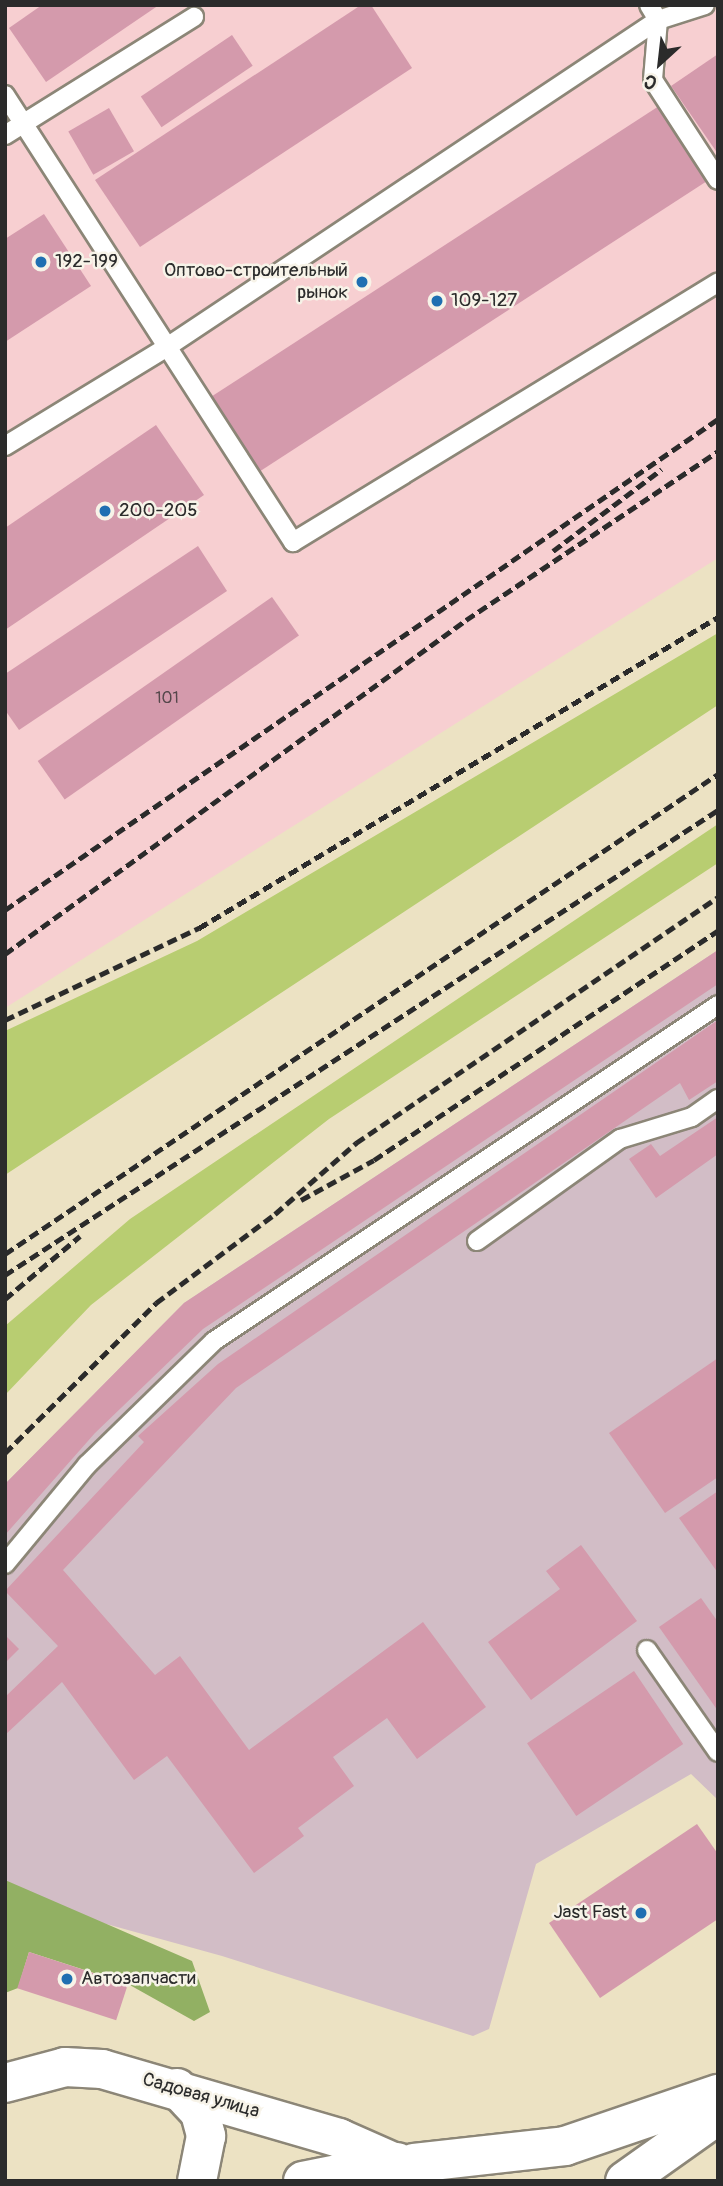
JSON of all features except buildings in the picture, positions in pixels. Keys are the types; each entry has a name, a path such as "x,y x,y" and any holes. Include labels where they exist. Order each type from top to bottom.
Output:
{"street":[{"name":"Садовая улица","path":"5,2083 65,2067 177,2088 339,2138 415,2168"},
{"path":"177,2088 200,2113 206,2136 197,2181"},
{"path":"303,2181 565,2147 718,2094"},
{"path":"625,2181 718,2115"}],"lane":[{"path":"5,446 167,347 654,12 705,5"},
{"path":"654,12 653,80 718,180"},
{"path":"5,135 194,17"},
{"path":"5,95 293,542 718,283"},
{"path":"5,1563 87,1465 214,1342 718,1005"},
{"path":"477,1241 620,1139 692,1117 718,1099"},
{"path":"647,1650 718,1752"}],"shaded area":[{"name":"Оптово-строительный рынок","path":"5,5 718,5 718,558 5,1008"},
{"path":"718,950 718,1800 691,1774 536,1864 489,2029 473,2036 222,1956 5,1896 5,1484 184,1303"}],"green space":[{"path":"718,633 718,705 5,1175 5,1031 197,941"},
{"path":"718,824 718,863 329,1119 91,1305 5,1395 5,1326 130,1219"},
{"path":"5,1880 192,1961 210,2012 194,2021 128,1984 29,1952 18,1988 5,1993"}],"railway":[{"path":"5,910 718,419"},
{"path":"5,954 466,620 718,451"},
{"path":"553,551 662,469"},
{"path":"5,1020 199,928 718,617"},
{"path":"5,1254 718,774"},
{"path":"5,1275 718,810"},
{"path":"5,1453 156,1303 275,1214 356,1143 718,897"},
{"path":"301,1200 374,1160 718,931"},
{"path":"5,1299 80,1236"}],"place":[{"name":"192-199","path":"41,262"},
{"name":"Оптово-строительный рынок","path":"362,282"},
{"name":"109-127","path":"437,301"},
{"name":"200-205","path":"105,511"},
{"name":"Jast Fast","path":"641,1913"},
{"name":"Автозапчасти","path":"67,1979"}]}
